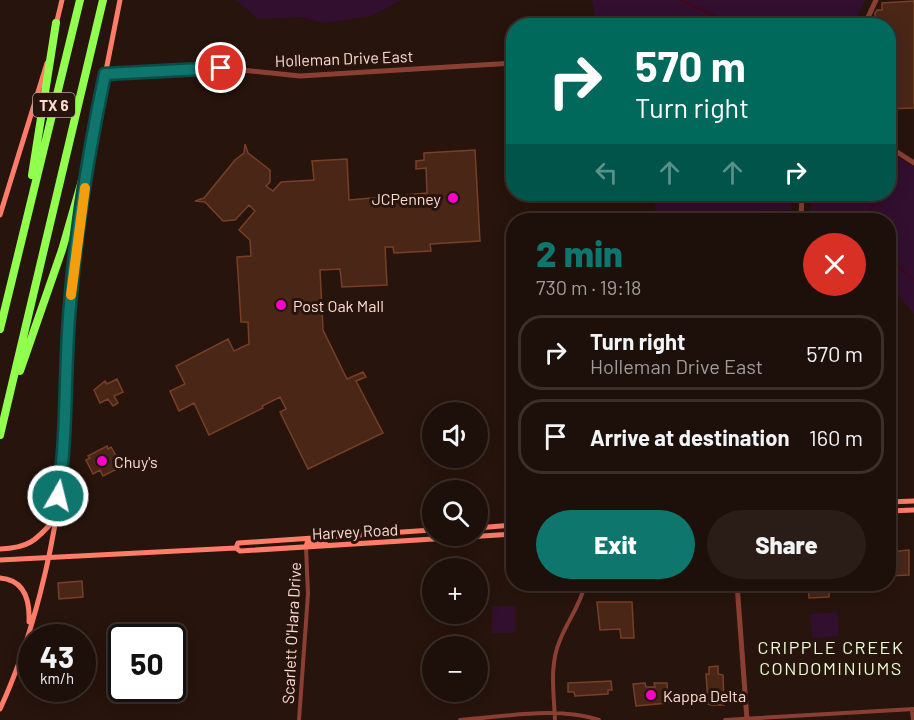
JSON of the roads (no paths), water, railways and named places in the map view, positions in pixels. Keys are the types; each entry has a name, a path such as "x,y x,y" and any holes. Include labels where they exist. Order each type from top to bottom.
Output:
{"highway":[{"name":"TX 6","path":"0,329 80,0"},
{"name":"TX 6","path":"0,435 103,0"},
{"path":"28,209 56,23"},
{"path":"7,406 63,250 91,149"}],"main road":[{"path":"0,215 40,88 62,0"},
{"path":"31,624 47,557 62,473 69,305 91,149 120,0"},
{"path":"896,502 914,501"},
{"path":"896,511 914,510"},
{"path":"0,549 18,548 34,542 54,520"},
{"path":"488,527 506,526"},
{"name":"Harvey Road","path":"236,548 238,543 422,531"},
{"name":"Harvey Road","path":"488,535 506,533"},
{"path":"306,548 308,543 325,542 328,537"},
{"name":"Harvey Road","path":"0,560 236,548 240,551 306,548 422,540"},
{"path":"0,578 9,579 21,587 30,609 29,624"},
{"path":"0,709 18,660"}],"street":[{"path":"868,18 876,0"},
{"name":"Holleman Drive East","path":"105,74 221,68 300,76 506,63"},
{"path":"896,151 914,163"},
{"name":"Scarlett O'Hara Drive","path":"299,720 308,594 306,548"},
{"path":"555,720 554,663 560,639 581,600 583,591"},
{"path":"738,591 747,719"},
{"path":"725,720 811,718 913,710 913,720"},
{"path":"460,720 555,714 575,714 599,720"}],"waterway":[{"path":"681,0 719,18"},
{"path":"868,213 875,201"},
{"path":"896,265 914,280"}],"place":[{"name":"JCPenney","path":"453,198"},
{"name":"Post Oak Mall","path":"281,305"},
{"name":"Chuy's","path":"102,461"},
{"name":"Kappa Delta","path":"651,695"}],"district":[{"name":"CRIPPLE CREEK CONDOMINIUMS","path":"831,657"}]}
